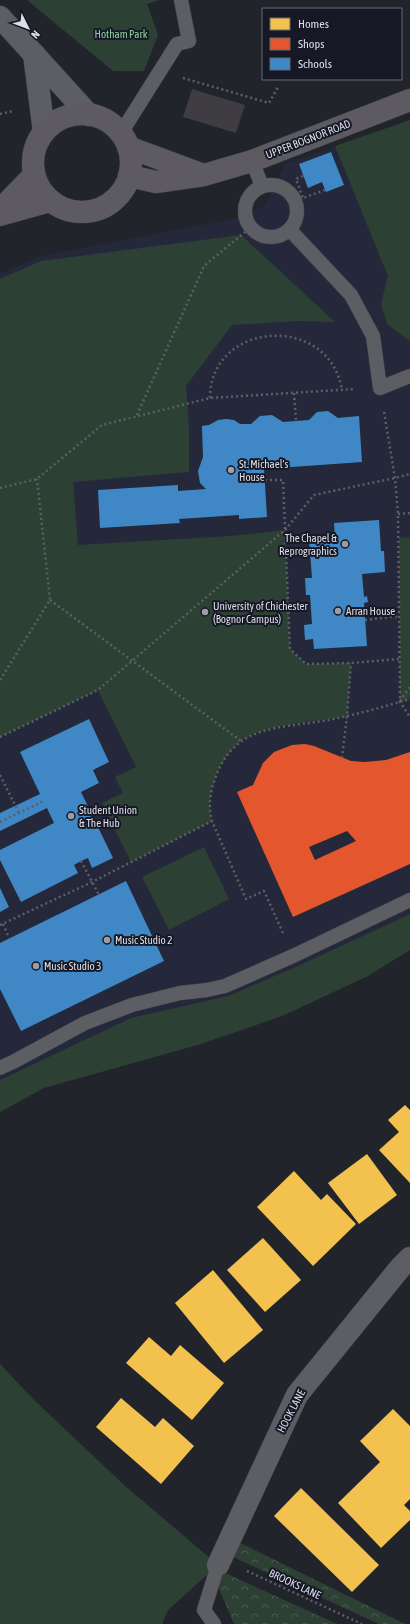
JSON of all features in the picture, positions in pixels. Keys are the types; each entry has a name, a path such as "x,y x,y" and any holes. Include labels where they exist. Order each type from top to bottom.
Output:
{"main road":[{"name":"UPPER BOGNOR ROAD","path":"129,176 156,182 204,175 252,161 410,100"},
{"path":"77,114 89,115 110,123 125,140 130,156 129,176 124,188 116,198 107,205 86,212 70,211 50,201 41,190 34,175 33,158 37,142 44,132 51,124 62,118 77,114"},
{"path":"125,140 204,175"},
{"path":"0,210 34,175"},
{"path":"0,215 50,201"}],"street":[{"path":"0,17 89,115"},
{"path":"34,54 44,132"},
{"name":"HOOK LANE","path":"220,1562 297,1395 407,1268"}],"lane":[{"path":"125,140 160,71 177,44 189,40 181,0"},
{"path":"252,161 262,186"},
{"path":"272,185 282,188 299,200 294,224 290,230 284,234 270,238 260,236 250,228 244,216 245,204 251,193 262,186 272,185"},
{"path":"290,230 351,295 373,336 380,388 410,376"},
{"path":"0,1068 85,1024 132,1005 180,993 225,986 293,956 410,900"},
{"path":"214,1624 204,1610 220,1562"}],"path":[{"path":"160,71 269,103 278,87"},
{"path":"303,176 296,179 299,200 325,190"},
{"path":"137,416 204,266 250,228"},
{"path":"210,398 216,372 227,355 244,343 264,336 272,335 294,337 316,347 334,366 340,380 342,390"},
{"path":"0,488 38,479 102,425 210,398 380,388 395,478 398,514 400,702 410,718"},
{"path":"294,393 296,421"},
{"path":"0,736 98,690 285,530 314,495 410,474"},
{"path":"0,680 50,600 38,479"},
{"path":"265,480 282,480 287,552 290,649 306,664 351,663 399,659"},
{"path":"398,514 410,513"},
{"path":"287,552 310,549"},
{"path":"50,600 241,741"},
{"path":"365,620 400,616"},
{"path":"342,758 351,663"},
{"path":"400,702 410,687"},
{"path":"293,956 264,891 246,899 212,821 209,808 214,781 219,768 241,741 255,734 288,725 325,721 347,716 410,698"},
{"path":"0,775 19,813"},
{"path":"0,822 44,801"},
{"path":"10,938 1,925 92,882 212,821"},
{"path":"81,861 98,895"},
{"name":"BROOKS LANE","path":"220,1562 362,1624"}],"shaded area":[{"name":"University of Chichester (Bognor Campus)","path":"410,120 410,950 368,976 282,1016 201,1044 44,1088 0,1112 0,274 41,256 233,219 265,206 285,164"}],"green space":[{"name":"Hotham Park","path":"27,0 159,0 147,4 158,35 144,71 113,71"},
{"path":"410,120 410,341 387,324 381,304 388,276 335,146"},
{"path":"241,235 335,322 297,321 232,325 186,386 189,428 189,472 73,482 78,545 231,536 285,530 290,649 306,664 351,663 347,716 277,727 251,735 241,741 233,748 220,766 214,782 210,804 212,821 131,862 102,803 123,793 115,777 136,767 98,690 0,737 0,279 41,261"},
{"path":"410,537 410,699 400,702 399,538"},
{"path":"204,847 229,899 169,930 142,877"},
{"path":"410,914 410,950 368,976 282,1016 201,1044 44,1088 0,1112 0,1080 131,1018 228,996 298,966"},
{"path":"0,1364 33,1399 124,1485 218,1565 168,1610 162,1624 0,1624"},
{"path":"238,1542 405,1624 379,1624 231,1556"},
{"path":"221,1571 337,1624 234,1624 216,1582"}],"building: Homes":[{"path":"405,1105 410,1110 410,1183 379,1150 399,1132 388,1120"},
{"path":"367,1154 397,1195 359,1224 328,1183"},
{"path":"294,1171 321,1200 327,1194 356,1224 313,1266 257,1207"},
{"path":"263,1238 301,1280 265,1312 227,1270"},
{"path":"213,1270 263,1330 224,1363 175,1303"},
{"path":"149,1337 171,1356 180,1345 224,1383 192,1420 126,1363"},
{"path":"121,1398 155,1427 163,1418 194,1446 161,1484 96,1427"},
{"path":"393,1409 410,1426 410,1499 404,1505 410,1511 410,1520 381,1548 338,1503 380,1462 360,1441"},
{"path":"301,1488 379,1565 352,1592 274,1516"}],"building: Shops":[{"path":"305,744 314,746 351,761 365,762 386,760 410,752 410,864 293,917 237,792 253,785 263,763 274,752 292,745","holes":["347,831 356,841 315,860 309,847"]}],"building: Schools":[{"path":"331,152 344,185 326,192 322,182 308,188 299,164"},
{"name":"St. Michael's House","path":"328,411 338,418 359,416 362,462 264,469 267,517 239,519 239,515 179,519 180,523 100,528 98,490 178,485 178,491 206,489 200,483 198,471 203,457 202,426 209,425 218,420 226,419 234,420 240,424 251,424 260,416 272,415 283,422 309,420 317,412"},
{"path":"379,520 381,551 384,551 385,572 362,574 364,597 367,596 368,602 364,603 367,646 314,649 313,639 305,640 304,625 312,624 310,595 306,595 305,578 312,578 309,540 335,538 334,523"},
{"name":"Student Union & The Hub","path":"89,719 109,762 93,770 99,783 81,792 113,858 92,868 88,858 81,861 74,865 78,873 21,902 0,860 0,850 54,823 47,808 0,831 0,813 40,794 20,752"},
{"path":"126,881 164,961 21,1031 0,989 0,943"},
{"path":"0,888 9,907 0,912"}],"building: Other":[{"path":"192,89 245,105 236,133 183,117"}],"place":[{"name":"St. Michael's House","path":"231,470"},
{"name":"The Chapel & Reprographics","path":"345,544"},
{"name":"Arran House","path":"338,611"},
{"name":"University of Chichester (Bognor Campus)","path":"205,612"},
{"name":"Student Union & The Hub","path":"71,816"},
{"name":"Music Studio 2","path":"107,940"},
{"name":"Music Studio 3","path":"36,966"}]}
